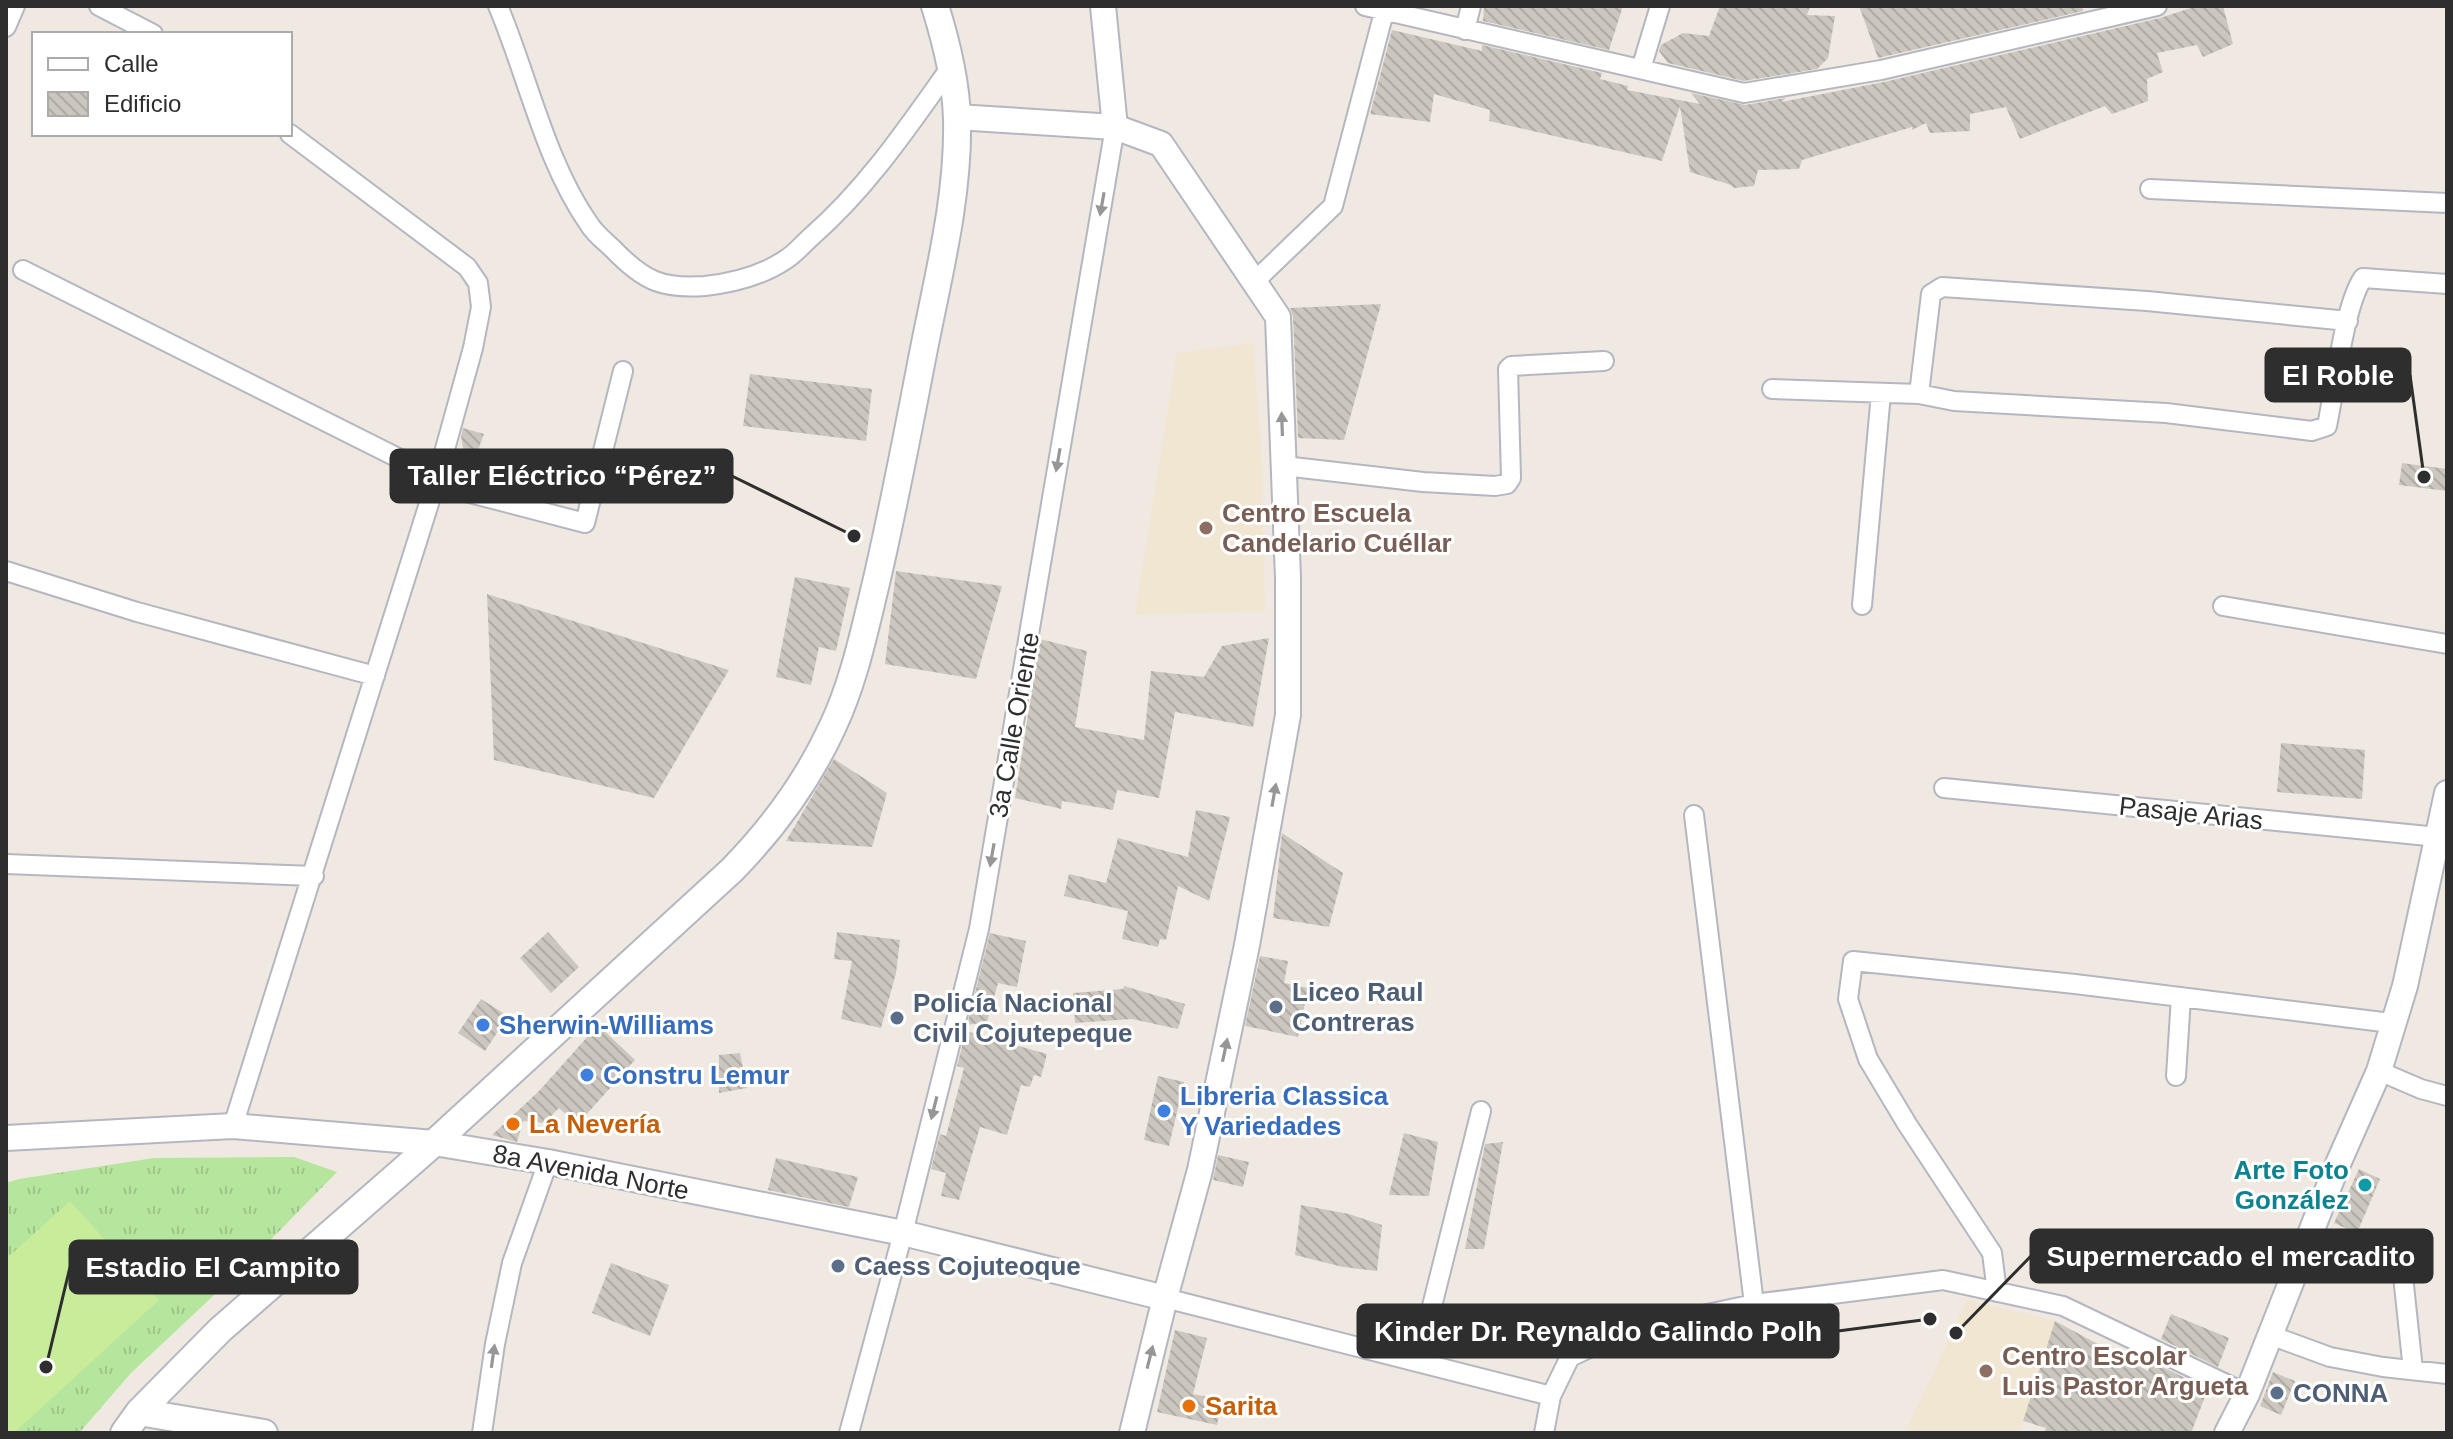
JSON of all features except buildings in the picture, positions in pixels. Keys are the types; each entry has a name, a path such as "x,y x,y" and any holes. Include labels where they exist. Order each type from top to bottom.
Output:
{"main road":[{"path":"131,1422 220,1330 434,1143 732,870 763,838 802,786 832,728 859,655 893,509 948,219 955,169 957,117 950,68 935,6"},
{"path":"131,1422 264,1433"}],"street":[{"path":"6,27 15,6"},
{"path":"99,6 149,32"},
{"path":"498,6 517,51 556,165 589,225 633,270 659,285 689,287 724,284 754,276 785,260 827,223 885,160 950,68"},
{"name":"3a Calle Oriente","path":"849,1433 979,929 1115,127 1103,6"},
{"path":"1365,6 1744,93 1881,70 2157,6"},
{"path":"1465,30 1471,6"},
{"path":"1641,69 1660,6"},
{"path":"1254,282 1333,206 1384,12"},
{"path":"957,117 1115,127 1161,144 1278,317 1288,578 1288,715 1247,945 1204,1155 1132,1433"},
{"path":"233,1126 437,478 473,348 481,307 478,283 467,267 292,136"},
{"path":"2150,189 2447,203"},
{"path":"23,270 466,492 585,523 623,371"},
{"path":"1772,389 1919,394 1954,401 2166,413 2312,431 2327,426 2354,292 2363,278 2447,284"},
{"path":"1919,394 1931,294 1942,287 2147,301 2348,321"},
{"path":"1284,466 1423,482 1507,484 1511,478 1508,369 1511,366 1604,361"},
{"path":"1862,605 1881,393"},
{"path":"6,571 137,612 375,676"},
{"path":"2223,606 2447,644"},
{"name":"Pasaje Arias","path":"1944,788 2438,837"},
{"path":"2227,1433 2247,1394 2337,1166 2379,1071 2391,1023 2405,986 2447,793"},
{"path":"1694,815 1754,1304"},
{"path":"6,864 314,876"},
{"path":"1997,1292 1992,1253 1868,1059 1848,999 1853,961 2391,1023"},
{"path":"2176,1076 2181,997"},
{"path":"2379,1071 2421,1089 2447,1096"},
{"path":"1418,1362 1481,1111"},
{"name":"8a Avenida Norte","path":"6,1138 233,1126 434,1143 548,1162 903,1233 1165,1298"},
{"path":"482,1433 495,1344 512,1263 548,1162"},
{"path":"2403,1276 2413,1370"},
{"path":"1544,1433 1551,1396 1570,1357 1623,1332 1754,1304 1943,1280 2063,1306 2247,1394"},
{"path":"1165,1298 1551,1396"},
{"path":"2270,1335 2330,1357 2447,1374"}],"shaded area":[{"name":"Centro Escuela Candelario Cuéllar","path":"1253,343 1261,446 1265,611 1135,615 1177,353"},
{"name":"Centro Escolar Luis Pastor Argueta","path":"1967,1300 2055,1321 2019,1433 1905,1433"}],"green space":[{"path":"294,1157 337,1172 243,1268 131,1373 79,1433 6,1433 6,1183 154,1158"},
{"path":"70,1201 159,1300 14,1433 6,1433 6,1259"}],"place":[{"name":"El Roble","path":"2424,477"},
{"name":"Centro Escuela Candelario Cuéllar","path":"1206,528"},
{"name":"Taller Eléctrico “Pérez”","path":"854,536"},
{"name":"Liceo Raul Contreras","path":"1276,1007"},
{"name":"Policía Nacional Civil Cojutepeque","path":"897,1018"},
{"name":"Sherwin-Williams","path":"483,1025"},
{"name":"Constru Lemur","path":"587,1075"},
{"name":"Libreria Classica Y Variedades","path":"1164,1111"},
{"name":"La Nevería","path":"513,1124"},
{"name":"Arte Foto González","path":"2365,1185"},
{"name":"Caess Cojuteoque","path":"838,1266"},
{"name":"Kinder Dr. Reynaldo Galindo Polh","path":"1930,1319"},
{"name":"Supermercado el mercadito","path":"1956,1333"},
{"name":"Estadio El Campito","path":"46,1367"},
{"name":"Centro Escolar Luis Pastor Argueta","path":"1986,1371"},
{"name":"CONNA","path":"2277,1393"},
{"name":"Sarita","path":"1189,1406"}]}
